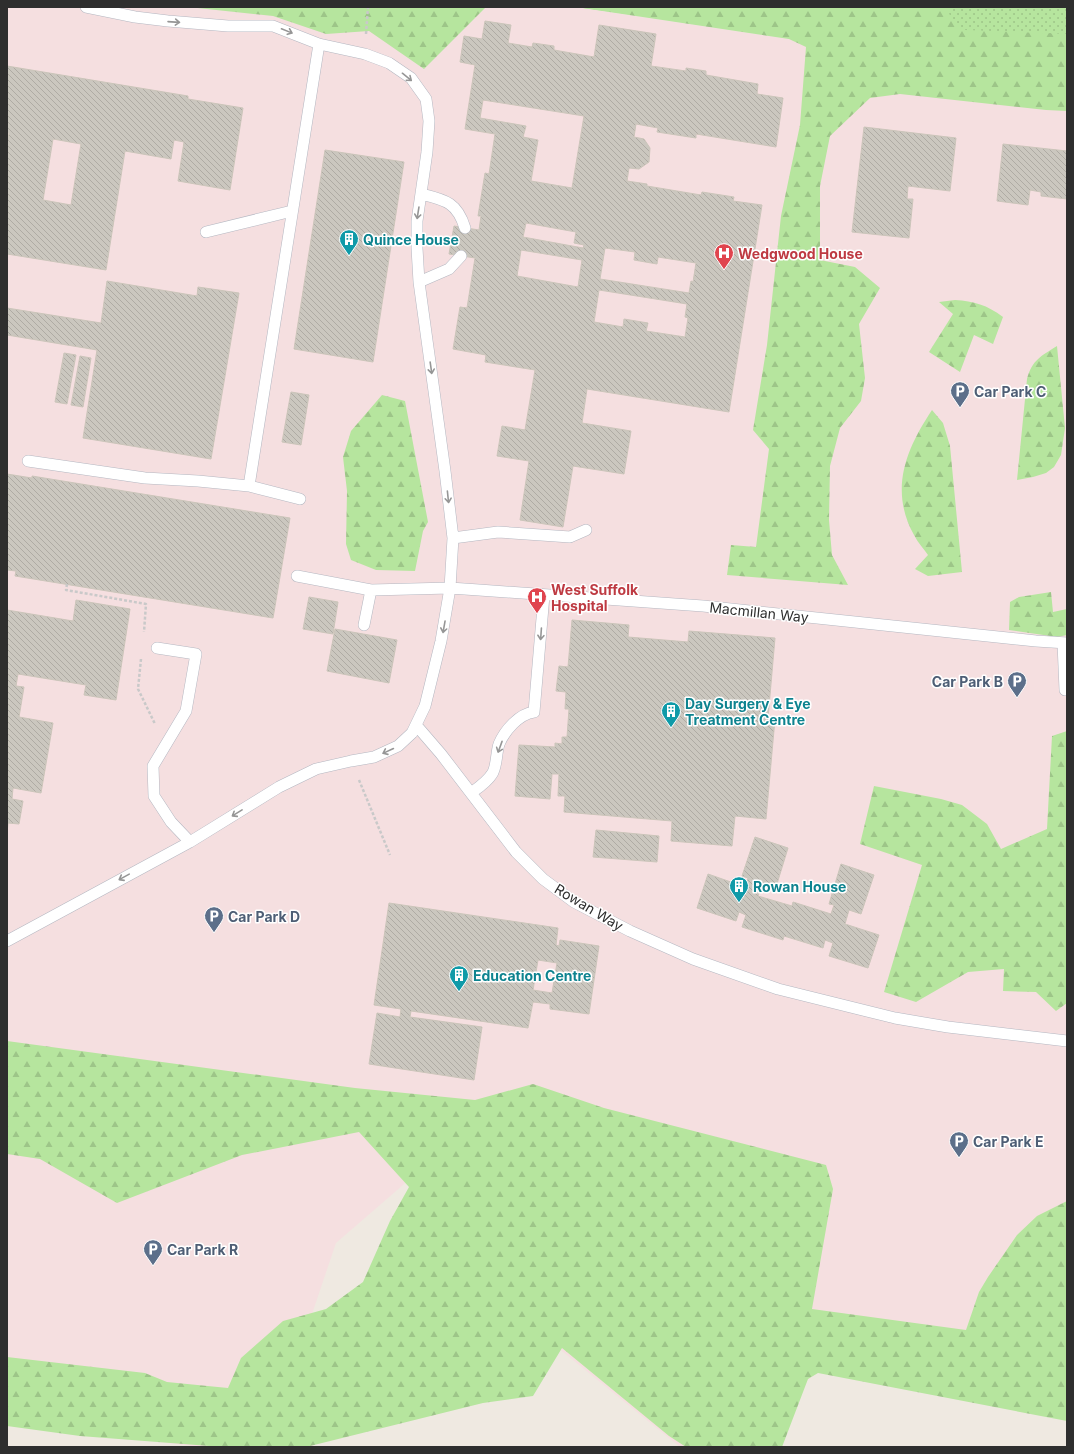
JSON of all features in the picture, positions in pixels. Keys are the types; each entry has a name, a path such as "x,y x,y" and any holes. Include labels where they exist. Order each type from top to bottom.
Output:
{"lane":[{"path":"7,941 190,842 279,787 316,769 351,761 374,758 398,746 412,733 425,706 440,649 450,588 453,538 446,471 419,282 416,248 417,221 427,152 429,121 426,99 411,78 389,63 365,54 319,44 273,26 228,26 168,21 135,17 86,7"},
{"path":"249,486 319,44"},
{"path":"421,194 440,199 452,206 461,216 465,228"},
{"path":"206,232 292,211"},
{"path":"419,282 449,269 461,256"},
{"path":"28,461 145,478 249,486 300,499"},
{"path":"453,538 498,532 570,537 586,530"},
{"name":"Macmillan Way","path":"296,576 370,590 450,588 703,606 1065,643"},
{"path":"364,625 370,590"},
{"path":"471,793 493,774 499,744 514,723 526,713 534,712 544,595"},
{"path":"1065,643 1065,690"},
{"path":"157,648 196,654 186,711 166,747 153,766 154,796 171,822 190,842"},
{"name":"Rowan Way","path":"416,725 441,754 516,852 543,878 574,902 630,931 693,959 778,989 895,1018 948,1027 1067,1041"}],"path":[{"path":"366,34 368,7"},
{"path":"67,584 66,590 146,604 143,635"},
{"path":"141,658 138,689 166,747"},
{"path":"351,761 390,855"}],"shaded area":[{"name":"West Suffolk Hospital","path":"7,7 576,7 789,39 1067,75 1067,1416 829,1362 784,1400 759,1447 680,1447 515,1313 440,1153 336,1243 267,1447 200,1447 7,1423"}],"green space":[{"path":"188,7 486,7 424,69 369,31 326,34 273,16"},
{"path":"576,7 1067,7 1067,75"},
{"path":"576,7 946,7 953,22 965,30 1067,34 1067,111 900,94 870,98 830,136 820,186 820,260 855,267 880,288 859,324 865,378 861,401 840,428 830,466 829,520 832,555 848,585 727,575 731,545 756,547 769,449 753,430 767,345 781,216 800,125 806,47 789,39"},
{"path":"955,300 980,304 1003,317 993,344 974,335 960,372 929,352 953,314 939,302"},
{"path":"1057,346 1065,428 1061,455 1054,467 1046,473 1017,480 1027,379 1034,363"},
{"path":"382,395 405,401 428,522 423,531 415,571 376,570 351,560 346,544 347,491 343,457 351,431"},
{"path":"932,410 943,423 950,446 962,572 928,576 915,569 928,555 916,538 907,518 903,502 902,486 908,455"},
{"path":"1051,592 1053,612 1067,609 1067,635 1057,637 1009,630 1010,602 1019,597"},
{"path":"1067,731 1067,1003 1056,1011 1036,992 1003,991 1004,969 968,972 916,1002 884,992 922,865 860,844 874,786 941,799 962,805 987,824 1001,849 1047,829 1052,736"},
{"path":"7,1041 355,1088 475,1100 533,1084 604,1108 826,1165 833,1189 812,1309 966,1330 979,1292 1017,1235 1037,1216 1067,1201 1067,1421 818,1373 808,1379 782,1447 686,1447 669,1436 562,1348 533,1396 483,1403 306,1447 222,1447 80,1436 7,1426 7,1357 145,1373 167,1382 228,1388 241,1358 283,1321 326,1309 363,1282 390,1221 409,1187 359,1132 242,1155 117,1203 40,1159 7,1154"}],"building":[{"name":"Wedgwood House","path":"485,21 511,25 508,43 532,47 533,43 554,46 554,50 594,57 599,25 656,34 651,66 686,71 686,68 706,71 706,75 758,84 757,94 783,98 776,147 696,134 696,138 657,132 658,128 636,124 634,137 644,139 650,148 649,162 639,169 629,168 627,181 701,195 702,192 734,197 733,201 762,205 729,412 587,389 582,423 631,431 624,474 573,466 563,527 520,520 529,461 497,456 502,426 525,430 535,370 485,362 486,355 453,349 460,307 467,308 475,258 449,254 454,226 479,230 481,216 478,216 485,173 489,174 495,134 465,129 475,65 460,62 464,36 482,39","holes":["483,100 584,116 572,188 531,181 538,140 523,137 526,126 480,118","526,223 576,232 574,243 584,245 583,248 523,237","605,248 635,252 634,260 657,264 658,257 696,263 693,282 691,281 689,293 600,279","521,250 582,260 578,287 517,276","599,290 687,304 685,317 688,318 685,337 646,331 648,323 624,319 623,327 594,322"]},
{"path":"7,66 188,96 188,99 243,108 230,190 178,181 184,142 174,140 171,159 125,151 106,270 7,254 7,144 9,133 7,132","holes":["53,139 81,144 71,205 43,200"]},
{"path":"864,127 956,138 950,191 908,186 907,199 913,199 909,238 852,232"},
{"path":"1003,144 1067,151 1067,199 1041,196 1041,192 1030,190 1028,205 997,201"},
{"name":"Quince House","path":"325,150 404,162 373,362 294,349"},
{"path":"107,281 197,296 198,287 239,293 211,459 83,438 97,350 7,335 7,308 101,323"},
{"path":"64,353 76,355 67,404 55,402"},
{"path":"80,356 91,358 83,407 71,405"},
{"path":"291,392 309,395 301,445 282,442"},
{"path":"7,474 32,478 32,476 290,518 273,618 15,576 16,571 7,570"},
{"path":"309,597 338,602 333,634 303,629"},
{"path":"76,600 130,609 116,700 84,695 86,685 18,674 16,686 24,687 19,717 53,723 41,793 13,788 12,799 23,801 19,824 8,823 7,833 7,610 73,621"},
{"name":"Day Surgery & Eye Treatment Centre","path":"572,620 629,625 628,637 688,642 689,631 775,638 768,718 775,719 766,819 735,816 732,846 671,841 672,821 564,812 565,796 558,796 559,774 552,774 550,799 515,796 519,745 555,747 555,743 562,744 562,737 567,737 569,709 565,709 566,692 556,691 559,666 568,667"},
{"path":"335,629 397,640 389,683 327,671"},
{"path":"596,830 659,836 657,862 593,857"},
{"name":"Rowan House","path":"755,837 788,848 776,887 763,883 758,896 792,906 793,902 831,914 834,905 829,904 841,864 874,875 861,914 849,910 845,924 879,935 868,968 829,956 833,943 825,940 823,948 784,936 783,940 742,927 746,915 739,912 736,921 697,908 708,874 745,887 748,878 742,876"},
{"name":"Education Centre","path":"389,903 558,928 556,945 559,946 560,940 599,946 589,1014 550,1009 550,1004 533,1002 528,1028 411,1011 410,1017 482,1027 474,1080 369,1064 377,1013 400,1017 401,1009 374,1005","holes":["538,960 557,963 552,993 533,990"]}],"place":[{"name":"Quince House","path":"349,256"},
{"name":"Wedgwood House","path":"724,270"},
{"name":"Car Park C","path":"960,408"},
{"name":"West Suffolk Hospital","path":"537,614"},
{"name":"Car Park B","path":"1017,698"},
{"name":"Day Surgery & Eye Treatment Centre","path":"671,728"},
{"name":"Rowan House","path":"739,903"},
{"name":"Car Park D","path":"214,933"},
{"name":"Education Centre","path":"459,992"},
{"name":"Car Park E","path":"959,1158"},
{"name":"Car Park R","path":"153,1266"}]}
